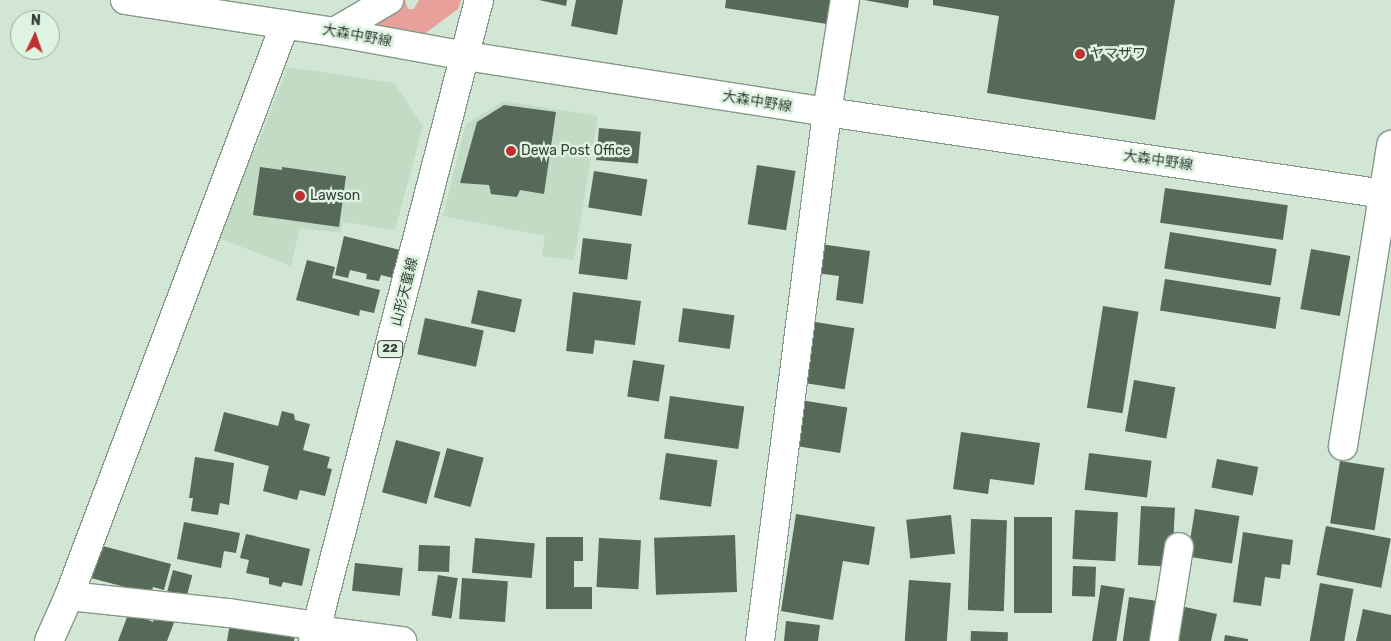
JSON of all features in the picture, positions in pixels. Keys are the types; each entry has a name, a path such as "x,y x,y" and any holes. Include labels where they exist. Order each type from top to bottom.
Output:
{"main road":[{"name":"大森中野線","path":"124,0 285,24 466,56 827,112 1389,195"},
{"path":"334,32 390,0"},
{"name":"山形天童線","path":"315,632 480,0"},
{"path":"760,641 827,112 845,0"},
{"path":"49,641 69,596 285,24"},
{"path":"1344,446 1389,195 1391,145"},
{"path":"1164,641 1179,548"},
{"path":"69,596 220,612 315,632 402,641"}],"shaded area":[{"path":"389,0 405,0 408,9 414,9 419,0 461,0 458,9 408,46 334,32"},
{"path":"288,67 394,83 423,126 395,230 343,222 341,233 300,228 291,266 219,238 249,150 255,151"},
{"path":"504,101 598,116 574,260 542,256 545,236 443,216 466,124"}],"building":[{"path":"539,0 567,0 566,6"},
{"path":"576,0 623,0 617,35 571,26"},
{"path":"726,0 830,0 827,24 725,8"},
{"path":"864,0 909,0 908,8"},
{"name":"ヤマザワ","path":"933,0 1175,0 1155,120 987,93 999,16 933,5"},
{"path":"504,105 556,112 544,194 520,190 517,197 491,194 489,185 460,183 477,122"},
{"path":"599,128 641,132 638,164 596,160"},
{"path":"757,165 796,171 786,230 748,224"},
{"name":"Lawson","path":"260,167 282,170 282,167 346,176 339,227 253,215"},
{"path":"594,171 647,179 642,216 588,208"},
{"path":"1165,188 1288,205 1283,240 1160,223"},
{"path":"1170,232 1277,249 1271,285 1164,269"},
{"path":"344,236 400,250 393,278 381,275 379,281 366,279 367,274 350,270 348,278 335,275"},
{"path":"583,238 632,244 627,280 579,274"},
{"path":"820,244 870,251 863,304 836,300 839,276 816,273"},
{"path":"1311,249 1350,256 1340,316 1300,309"},
{"path":"307,260 335,267 332,278 380,290 374,313 360,310 359,316 296,300"},
{"path":"1165,279 1281,297 1276,329 1160,311"},
{"path":"478,290 522,299 515,333 471,323"},
{"path":"573,292 641,301 635,345 595,340 593,354 566,351"},
{"path":"1103,306 1139,312 1122,413 1087,408"},
{"path":"683,308 734,315 730,349 678,342"},
{"path":"425,318 484,330 476,367 417,354"},
{"path":"803,320 854,328 845,389 793,381"},
{"path":"633,360 665,365 659,402 627,397"},
{"path":"1134,380 1175,387 1166,439 1125,431"},
{"path":"670,396 744,406 738,449 664,439"},
{"path":"794,399 847,407 840,453 787,444"},
{"path":"282,411 294,414 295,420 310,424 303,450 330,457 327,468 332,469 325,496 300,490 297,500 263,491 269,466 214,451 224,412 278,426"},
{"path":"961,432 1040,443 1034,485 990,479 988,494 953,489"},
{"path":"396,440 440,452 426,504 382,492"},
{"path":"447,448 484,458 471,507 434,497"},
{"path":"666,453 717,460 711,507 659,500"},
{"path":"1089,453 1152,461 1147,497 1084,490"},
{"path":"195,457 234,463 229,505 220,503 218,515 191,511 193,498 189,498"},
{"path":"1217,459 1258,467 1253,495 1211,487"},
{"path":"1340,461 1384,468 1375,530 1330,523"},
{"path":"1141,506 1175,508 1172,567 1138,565"},
{"path":"1195,509 1239,516 1232,563 1187,556"},
{"path":"1075,510 1118,512 1115,561 1072,559"},
{"path":"796,514 875,527 869,565 843,561 833,620 781,611"},
{"path":"951,515 955,554 910,558 906,520"},
{"path":"1014,517 1052,517 1052,613 1014,613"},
{"path":"971,519 1007,520 1004,611 968,610"},
{"path":"184,522 240,533 236,553 224,551 221,568 177,559"},
{"path":"1326,526 1391,539 1381,588 1316,575"},
{"path":"1243,532 1293,540 1290,565 1282,564 1280,579 1265,577 1261,606 1233,602"},
{"path":"246,534 310,549 302,586 283,582 281,587 269,584 269,578 246,573 249,560 240,558"},
{"path":"735,535 737,592 656,595 654,538"},
{"path":"546,537 583,537 583,561 574,561 574,587 592,587 592,609 546,609"},
{"path":"475,538 535,543 532,578 472,573"},
{"path":"599,538 641,540 638,589 596,587"},
{"path":"99,545 171,564 164,590 153,587 151,594 91,578"},
{"path":"419,545 450,546 449,572 418,571"},
{"path":"355,563 403,568 400,596 352,591"},
{"path":"1073,566 1096,567 1095,597 1072,596"},
{"path":"173,570 192,575 186,598 167,593"},
{"path":"438,575 458,578 451,619 432,615"},
{"path":"462,578 508,581 505,622 459,619"},
{"path":"909,580 951,583 947,641 905,641"},
{"path":"1320,583 1353,589 1344,641 1310,641"},
{"path":"1101,585 1125,589 1116,641 1092,641"},
{"path":"1129,597 1163,602 1157,641 1123,641"},
{"path":"1176,605 1217,614 1211,641 1169,641"},
{"path":"1363,609 1391,615 1391,641 1356,641"},
{"path":"129,612 153,622 157,613 175,620 167,641 118,641"},
{"path":"786,621 820,625 818,641 784,641"},
{"path":"230,623 295,636 294,641 227,641"},
{"path":"971,631 1008,632 1008,641 971,641"},
{"path":"1225,635 1248,639 1248,641 1224,641"}],"place":[{"name":"ヤマザワ","path":"1080,54"},
{"name":"Dewa Post Office","path":"511,151"},
{"name":"Lawson","path":"300,196"}]}
